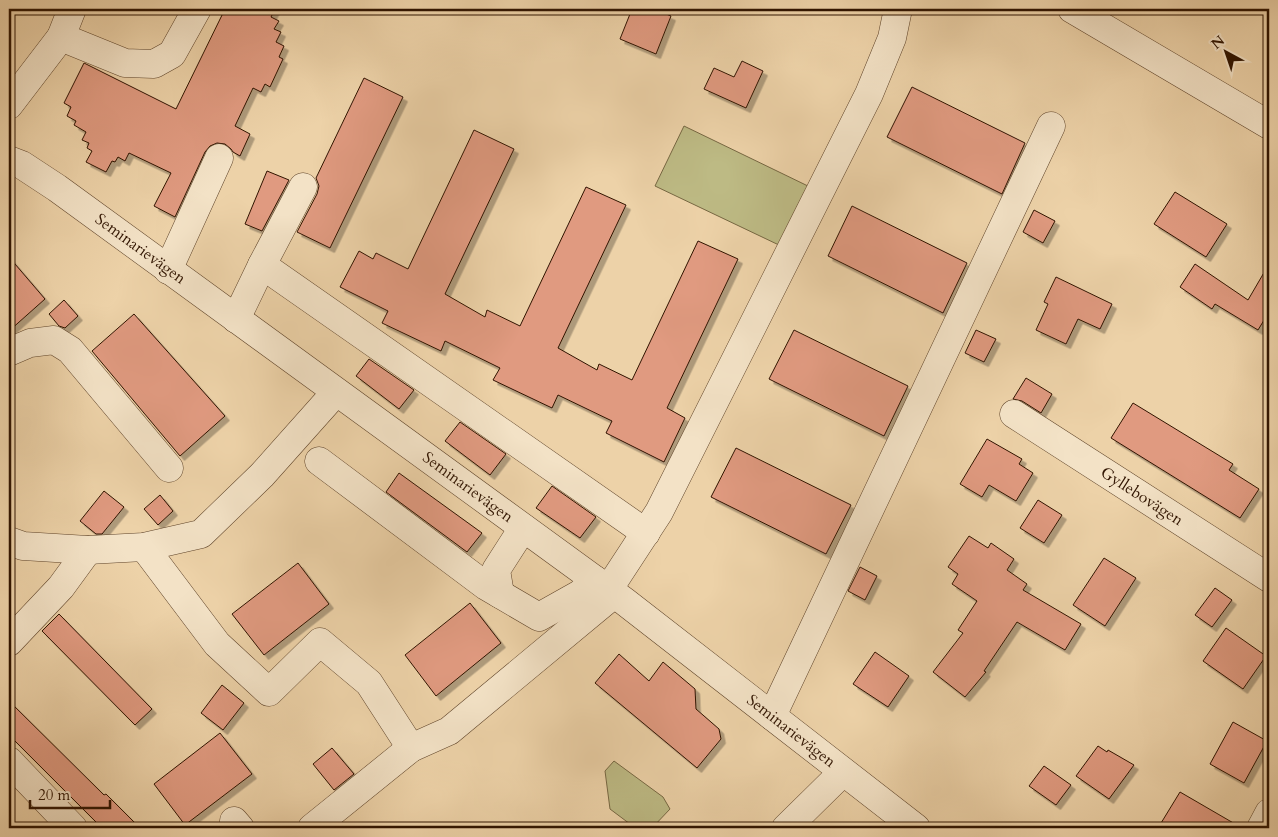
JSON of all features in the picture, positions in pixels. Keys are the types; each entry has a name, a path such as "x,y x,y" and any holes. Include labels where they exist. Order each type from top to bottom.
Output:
{"street":[{"path":"9,105 61,37 72,9"},
{"path":"61,37 125,63 154,64 172,54 197,9"},
{"path":"312,828 411,748 449,731 606,588 646,532 663,504 869,94 892,38 898,9"},
{"path":"1072,9 1269,125"},
{"path":"772,716 1051,126"},
{"path":"168,270 219,158"},
{"name":"Seminarievägen","path":"9,160 22,165 57,188 606,588 916,828"},
{"path":"236,319 303,187"},
{"path":"262,265 646,532"},
{"path":"9,352 30,343 54,340 70,350 169,468"},
{"path":"10,542 23,546 88,550 144,547 201,534 262,474 336,392"},
{"name":"Gyllebovägen","path":"1014,414 1269,578"},
{"path":"319,461 486,586 539,617 580,594 606,588"},
{"path":"500,594 496,570 523,528"},
{"path":"144,547 217,644 269,692 320,642 369,682 411,748"},
{"path":"9,642 61,587 88,550"},
{"path":"9,761 68,826"},
{"path":"786,828 843,772"},
{"path":"1261,828 1269,813"}],"shaded area":[{"path":"684,126 810,187 781,246 655,186"},
{"path":"614,761 663,797 670,809 652,828 630,824 610,809 605,771"}],"building":[{"path":"225,9 275,9 271,17 279,21 274,29 281,32 276,42 284,46 279,57 283,59 270,87 265,84 261,92 253,88 235,126 250,134 240,156 225,144 217,143 210,146 205,152 175,217 154,206 171,173 129,153 125,161 118,157 115,162 112,161 106,172 86,162 92,151 87,148 89,143 82,140 86,132 74,125 76,121 67,116 71,107 64,103 84,63 176,109"},
{"path":"632,9 654,9 671,16 656,54 620,39"},
{"path":"742,61 763,71 746,108 704,89 714,68 734,77"},
{"path":"364,78 403,97 330,248 297,232 317,194 319,186 316,178"},
{"path":"912,87 1025,143 1002,194 887,137"},
{"path":"474,130 514,149 445,294 485,317 487,310 520,326 586,187 626,205 558,348 597,370 599,364 632,380 698,241 738,259 667,408 685,418 664,462 606,433 612,421 558,395 552,408 493,380 500,368 445,341 441,351 382,323 388,311 340,287 359,251 373,259 376,253 408,269"},
{"path":"267,171 289,180 262,231 245,224"},
{"path":"1175,192 1227,224 1206,257 1154,224"},
{"path":"852,206 967,263 943,313 828,256"},
{"path":"1034,210 1055,221 1043,243 1023,232"},
{"path":"9,257 45,299 9,331"},
{"path":"1195,264 1248,300 1269,264 1269,312 1258,330 1215,304 1212,309 1180,287"},
{"path":"1056,277 1112,304 1100,329 1078,319 1066,344 1036,330 1048,304 1044,302"},
{"path":"64,300 78,316 65,328 59,326 49,314"},
{"path":"134,314 225,416 180,456 92,351"},
{"path":"794,330 908,386 884,436 769,379"},
{"path":"976,330 996,339 984,362 965,353"},
{"path":"369,359 414,390 399,409 356,376"},
{"path":"1026,378 1052,394 1041,413 1022,401 1013,399"},
{"path":"1133,403 1233,464 1229,470 1259,489 1240,518 1111,438"},
{"path":"460,422 506,454 490,475 445,441"},
{"path":"987,439 1022,459 1019,464 1033,473 1016,501 989,485 982,497 960,484"},
{"path":"736,448 851,505 826,554 711,497"},
{"path":"399,473 482,533 467,552 386,492"},
{"path":"552,486 596,517 580,538 536,508"},
{"path":"104,491 124,507 102,534 96,534 80,521"},
{"path":"160,495 173,511 158,525 144,509"},
{"path":"1038,500 1062,515 1044,543 1020,528"},
{"path":"969,536 988,548 991,543 1014,559 1007,570 1027,584 1023,590 1081,624 1065,650 1017,622 984,671 986,672 965,697 933,672 963,633 958,630 977,601 952,584 958,574 948,567"},
{"path":"1104,558 1136,578 1105,626 1073,605"},
{"path":"298,563 329,604 264,655 232,614"},
{"path":"860,567 877,576 865,600 848,591"},
{"path":"1215,588 1232,600 1212,627 1195,615"},
{"path":"470,603 501,643 436,696 405,655"},
{"path":"59,614 152,709 135,725 42,631"},
{"path":"1226,628 1266,656 1243,689 1203,661"},
{"path":"875,652 909,676 888,707 853,684"},
{"path":"619,654 649,681 663,662 695,689 696,709 719,729 721,739 697,768 595,683"},
{"path":"222,685 244,703 223,730 201,713"},
{"path":"9,701 140,828 102,828 9,735"},
{"path":"1233,722 1267,741 1244,783 1210,764"},
{"path":"220,733 252,774 185,825 154,784"},
{"path":"1098,746 1134,765 1109,799 1076,776"},
{"path":"332,748 354,774 334,790 313,764"},
{"path":"1044,766 1071,785 1056,805 1029,786"},
{"path":"1180,792 1242,828 1158,828"}]}
